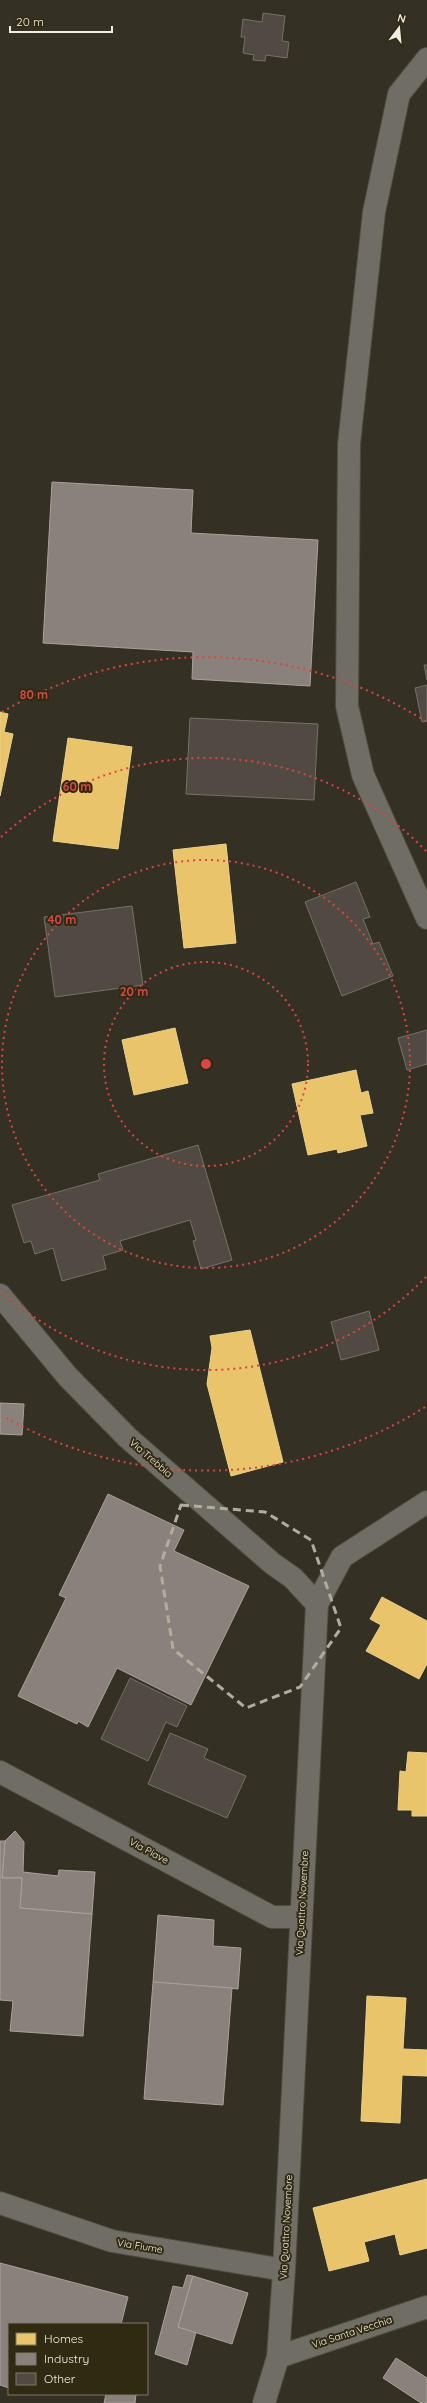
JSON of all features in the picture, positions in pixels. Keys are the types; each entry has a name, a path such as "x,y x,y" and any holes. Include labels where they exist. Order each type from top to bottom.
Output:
{"street":[{"path":"427,59 399,94 374,212 350,444 347,706 363,775 427,918"},
{"name":"Via Trebbia","path":"0,1295 68,1377 128,1438 273,1564 293,1578 317,1604"},
{"name":"Via Quattro Novembre","path":"264,2403 278,2357 284,2270 317,1604 342,1558 427,1502"},
{"name":"Via Piave","path":"0,1772 272,1917 301,1917"},
{"name":"Via Fiume","path":"0,2203 112,2241 284,2270"},
{"name":"Via Santa Vecchia","path":"278,2357 427,2307"}],"highlighted area":[{"path":"181,1505 265,1512 311,1540 341,1628 300,1687 246,1708 173,1649 160,1566"}],"building: Homes":[{"path":"0,712 8,714 4,732 13,734 0,796"},
{"path":"68,738 132,747 118,849 53,841"},
{"path":"226,844 236,943 184,948 173,850"},
{"path":"175,1028 188,1083 134,1095 122,1040"},
{"path":"356,1070 361,1093 368,1091 373,1113 360,1115 367,1146 338,1153 337,1149 308,1155 292,1084"},
{"path":"250,1330 283,1462 231,1476 207,1384 212,1348 210,1336"},
{"path":"382,1597 427,1621 427,1664 419,1679 366,1651 381,1625 370,1619"},
{"path":"408,1752 427,1753 427,1816 412,1816 412,1810 398,1810 400,1771 406,1772"},
{"path":"367,1996 406,1998 403,2049 427,2050 427,2076 402,2075 400,2123 361,2121"},
{"path":"427,2179 427,2248 400,2255 395,2234 364,2242 369,2261 329,2271 313,2208"}],"building: Industry":[{"path":"52,482 193,490 191,533 318,540 310,686 192,679 193,652 43,643"},
{"path":"0,1403 24,1404 22,1435 0,1434"},
{"path":"108,1494 184,1530 174,1551 249,1586 191,1705 117,1668 88,1727 78,1721 77,1724 18,1696 66,1598 59,1595"},
{"path":"15,1831 24,1842 23,1872 58,1876 59,1870 95,1872 92,1914 20,1908 22,1878 2,1878 5,1841"},
{"path":"0,1841 5,1841 2,1878 22,1878 20,1908 92,1914 83,2036 10,2031 13,2001 0,2000"},
{"path":"158,1915 214,1920 213,1946 241,1948 238,1989 153,1982"},
{"path":"153,1982 232,1988 223,2105 144,2099"},
{"path":"0,2263 128,2297 121,2323 8,2323 8,2388 0,2385"},
{"path":"187,2275 193,2276 178,2327 196,2332 187,2365 155,2354 173,2286 183,2288"},
{"path":"193,2276 248,2293 232,2344 178,2327"},
{"path":"396,2358 427,2378 427,2403 421,2403 383,2378"},
{"path":"106,2395 136,2395 135,2403 104,2403"}],"building: Other":[{"path":"263,13 285,16 282,41 289,42 287,58 266,55 265,61 253,60 254,55 243,53 245,37 241,37 243,19 262,22"},
{"path":"424,665 427,665 427,680"},
{"path":"427,685 427,721 422,722 415,688"},
{"path":"190,718 318,724 314,800 186,794"},
{"path":"356,882 370,917 363,919 373,944 379,942 393,976 342,996 305,902"},
{"path":"132,906 143,985 55,997 44,917"},
{"path":"427,1030 427,1064 407,1070 398,1038"},
{"path":"198,1145 232,1260 201,1269 193,1241 196,1240 190,1220 120,1241 123,1250 103,1256 106,1269 62,1281 53,1248 35,1254 31,1241 24,1243 12,1205 100,1180 98,1174"},
{"path":"369,1311 379,1350 341,1360 331,1322"},
{"path":"130,1678 187,1706 177,1727 166,1722 148,1761 101,1739"},
{"path":"170,1733 208,1749 204,1758 246,1776 227,1818 148,1784"}]}
